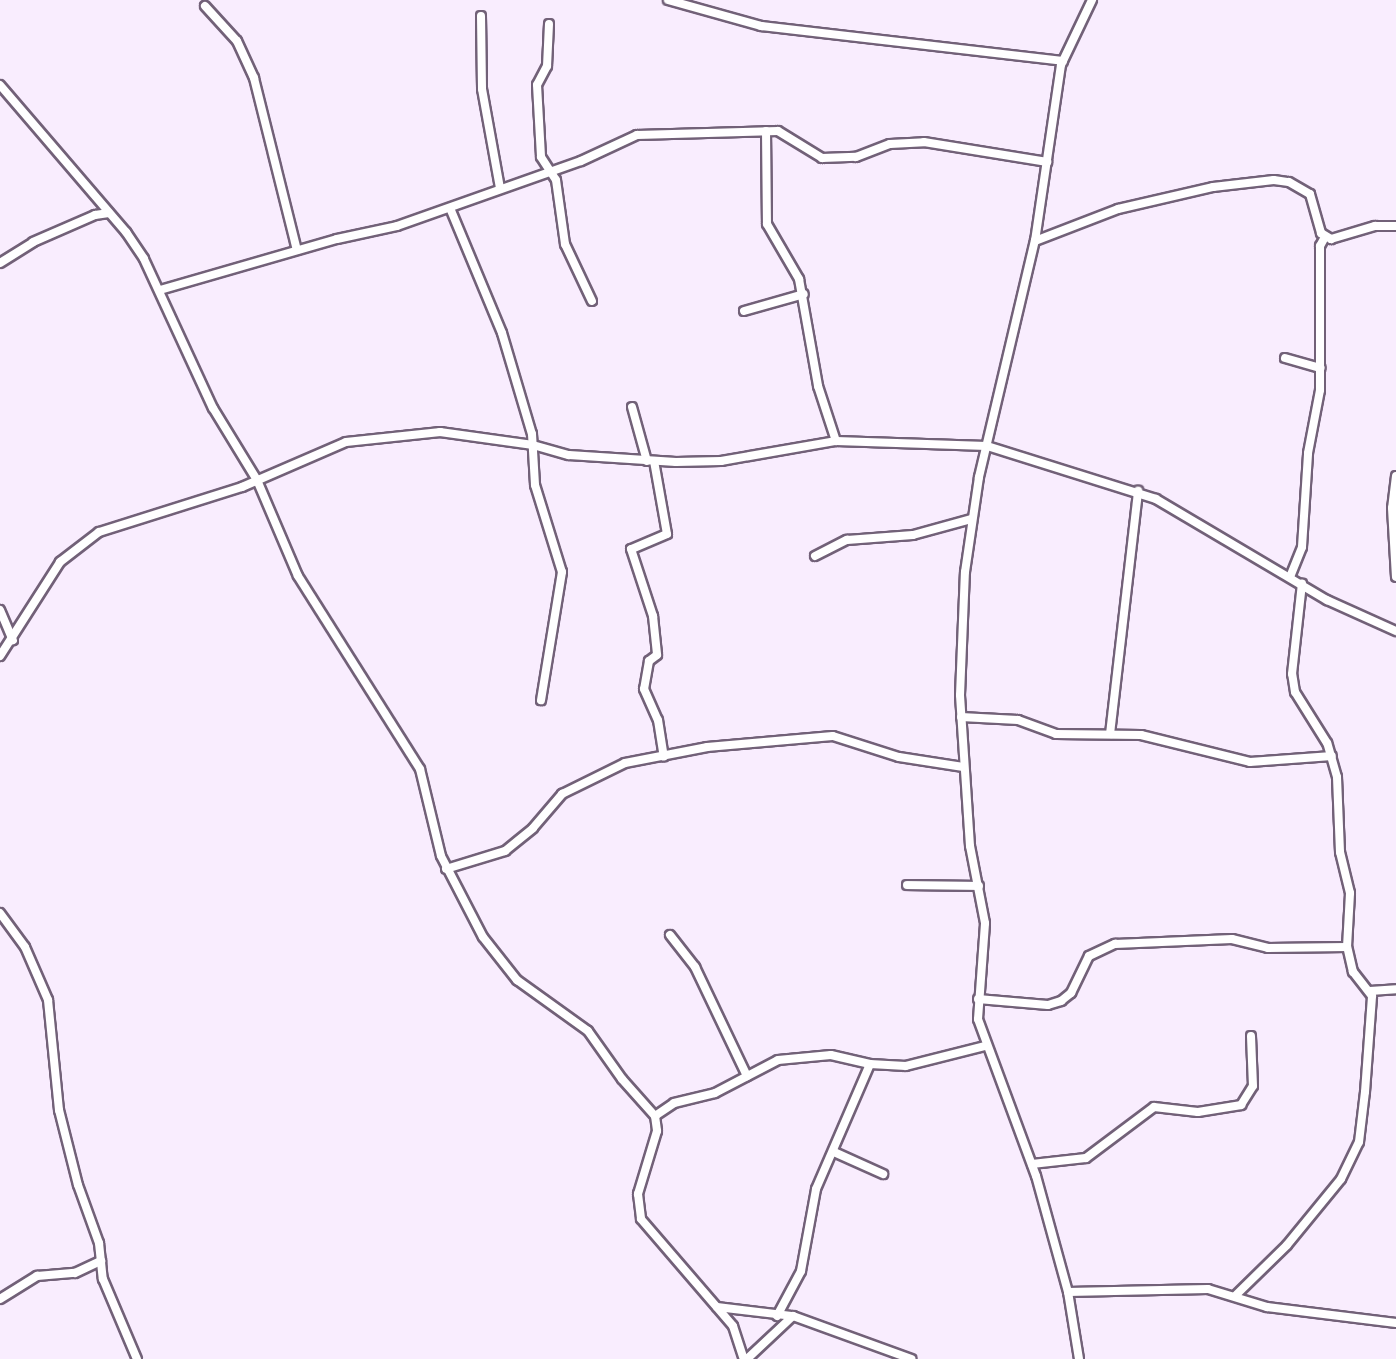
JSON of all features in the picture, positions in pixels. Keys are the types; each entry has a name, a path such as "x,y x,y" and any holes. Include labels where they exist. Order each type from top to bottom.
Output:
{"street":[{"path":"668,0 761,26 1063,61"},
{"path":"1079,1359 1068,1292 1032,1164 985,1046 978,999 985,942 963,767 961,717 962,632 971,519 1035,241 1063,61 1092,0"},
{"path":"205,6 237,41 254,78 297,250"},
{"path":"481,16 482,89 500,188"},
{"path":"549,24 547,66 537,85 541,158 556,180 565,244 592,301"},
{"path":"0,85 110,213 160,290 213,408 257,480 298,576 425,779 446,869 503,967 588,1031 655,1116 657,1131 638,1194 641,1219 717,1307 739,1338 745,1359 793,1316"},
{"path":"160,290 297,250 397,226 551,172 636,135 766,131 796,138 821,158 856,156 890,144 924,142 1047,162"},
{"path":"766,131 767,224 792,263 804,294 818,386 836,441"},
{"path":"1035,241 1131,206 1213,187 1274,180 1289,182 1310,194 1325,237 1321,246 1321,368 1306,467 1302,547 1290,578"},
{"path":"450,208 502,333 533,445 535,485 562,572 541,701"},
{"path":"0,262 33,242 95,215 110,213"},
{"path":"1325,237 1337,239 1375,226 1396,226"},
{"path":"744,311 804,294"},
{"path":"1285,358 1321,368"},
{"path":"632,407 651,461 667,534 631,549 653,616 657,655 649,661 644,689 658,720 664,757"},
{"path":"0,656 13,640 60,562 85,540 257,480 326,447 372,437 440,432 533,445 569,455 651,461 721,461 836,441 987,446 1138,492 1301,584 1396,631"},
{"path":"1396,477 1392,508 1396,577"},
{"path":"1110,734 1138,492"},
{"path":"815,556 847,540 913,535 971,519"},
{"path":"1236,1295 1332,1192 1359,1142 1370,991 1353,972 1347,947 1349,893 1340,852 1332,756 1319,726 1295,692 1292,674 1301,584"},
{"path":"0,610 13,640"},
{"path":"961,717 1018,720 1056,734 1110,734 1169,739 1262,764 1332,756"},
{"path":"446,869 505,851 533,828 551,804 583,781 625,763 707,747 833,736 899,757 963,767"},
{"path":"907,886 979,886"},
{"path":"0,914 25,947 48,1000 55,1094 101,1261 103,1279 137,1359"},
{"path":"670,935 695,967 747,1076"},
{"path":"978,999 1048,1004 1061,1001 1071,993 1089,956 1115,944 1232,939 1268,948 1347,947"},
{"path":"1370,991 1396,989"},
{"path":"1032,1164 1086,1158 1154,1107 1198,1112 1241,1105 1253,1086 1251,1036"},
{"path":"655,1116 674,1104 715,1093 768,1063 818,1055 870,1064 906,1066 985,1046"},
{"path":"777,1316 801,1271 816,1189 870,1064"},
{"path":"834,1152 883,1174"},
{"path":"0,1299 37,1276 75,1273 101,1261"},
{"path":"1068,1292 1208,1289 1236,1295 1267,1307 1396,1323"},
{"path":"717,1307 793,1316 908,1359"}]}
